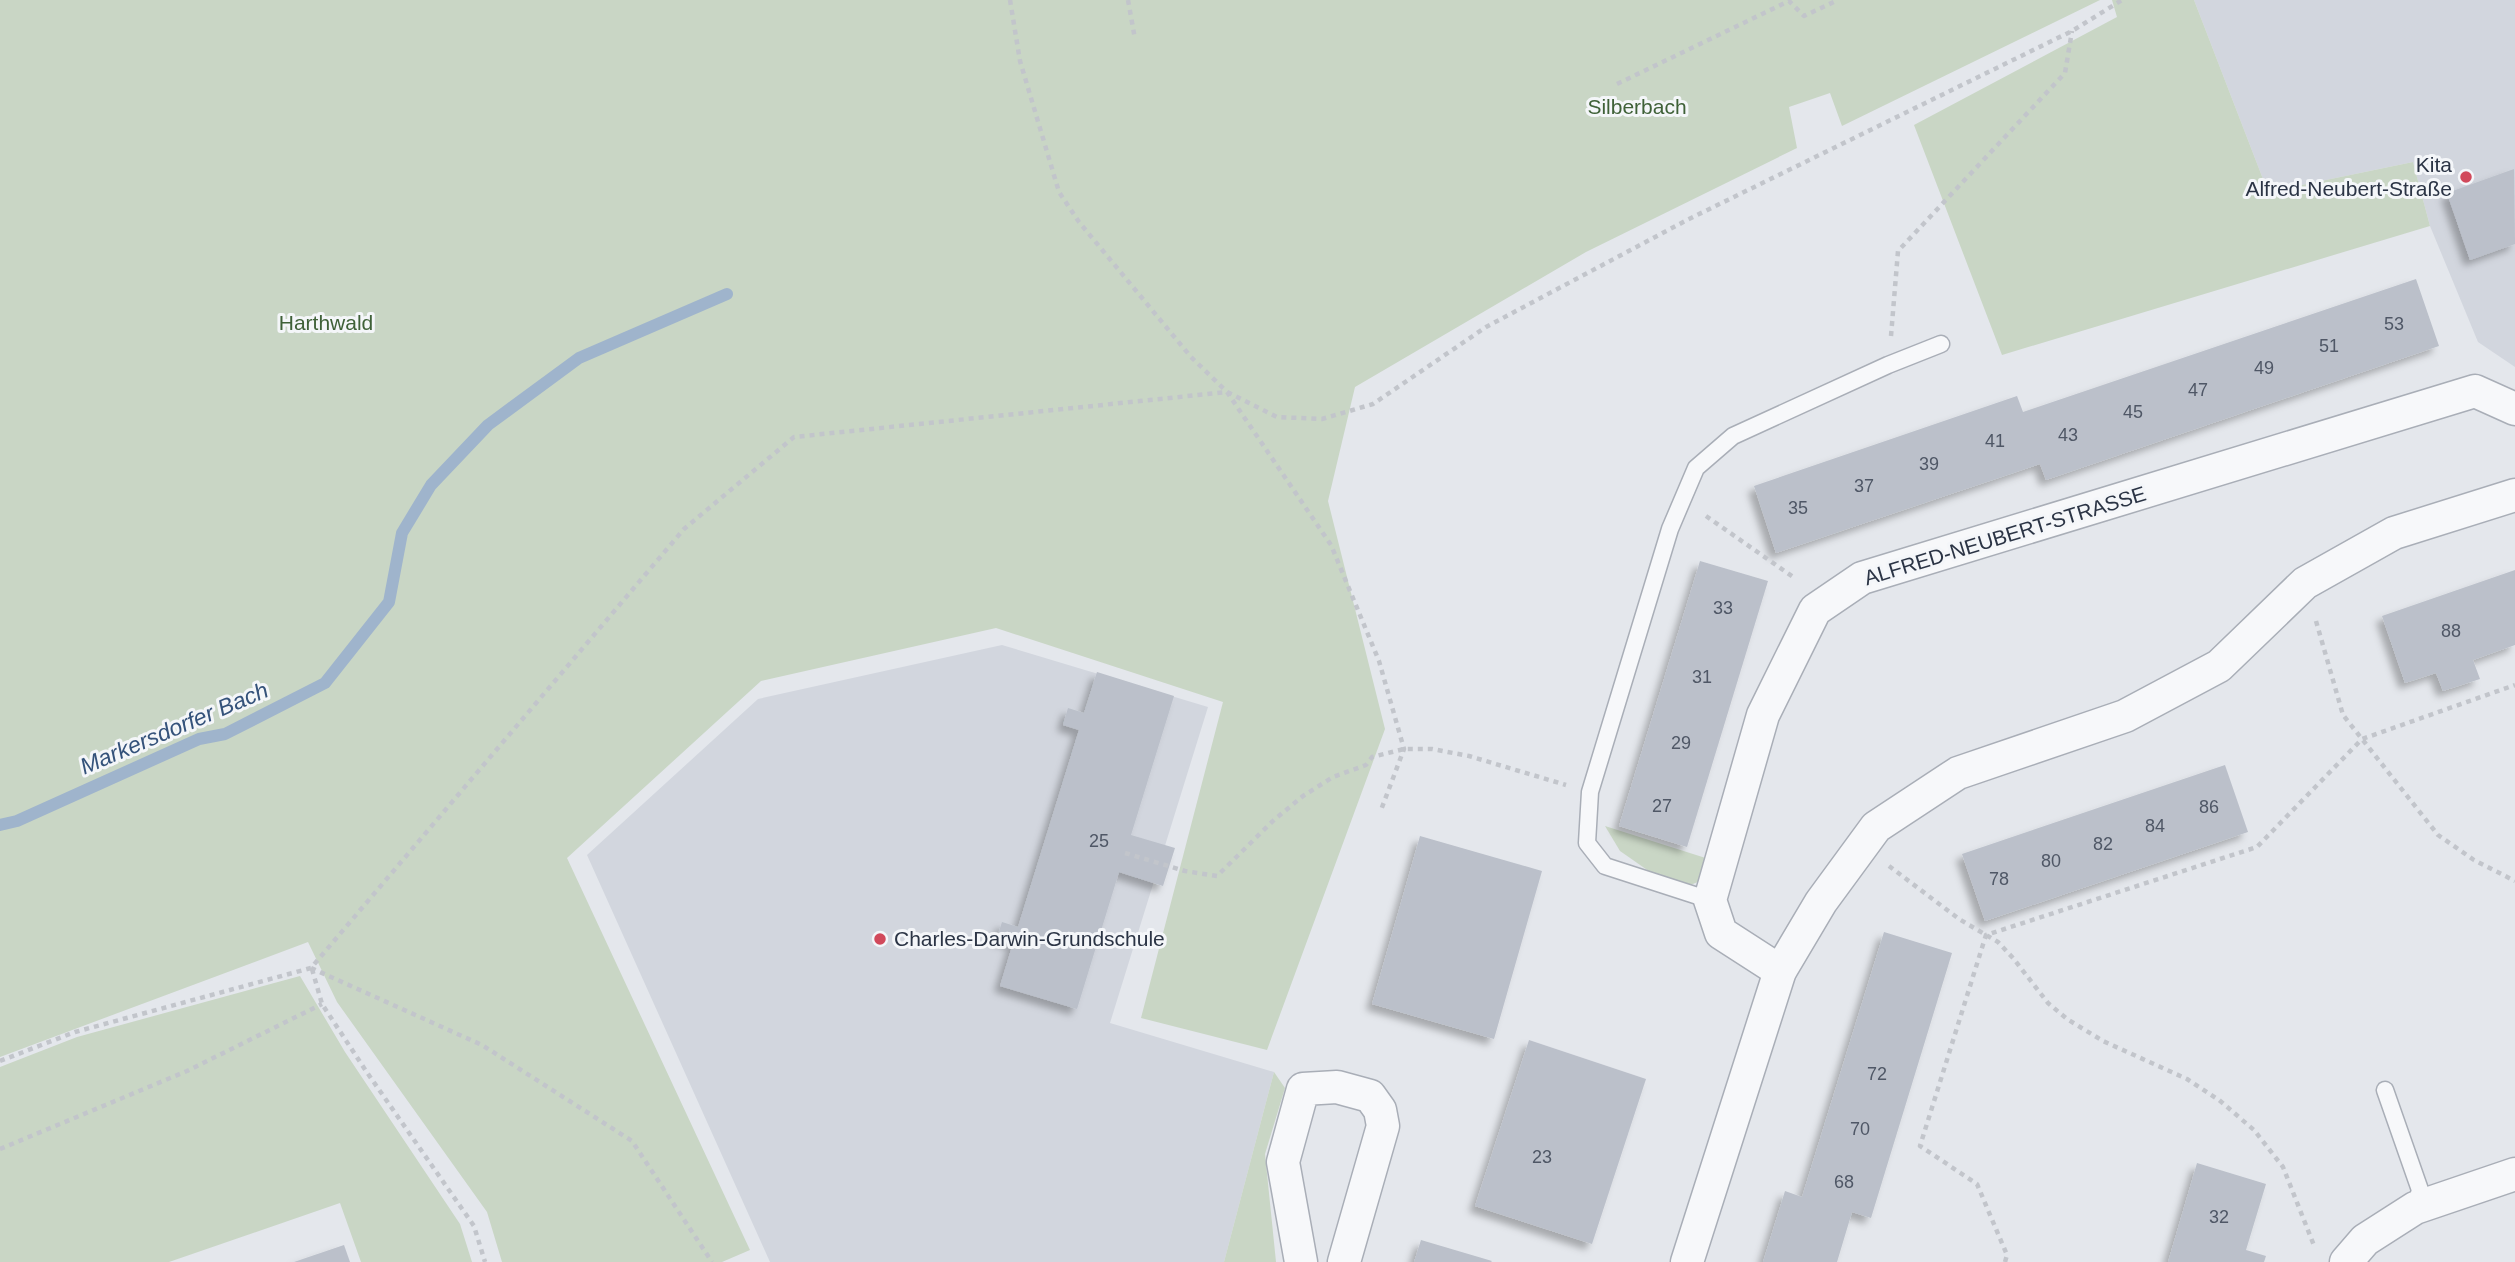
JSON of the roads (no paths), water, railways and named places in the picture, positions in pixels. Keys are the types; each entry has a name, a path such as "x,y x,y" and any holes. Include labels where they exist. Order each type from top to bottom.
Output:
{"street":[{"name":"ALFRED-NEUBERT-STRASSE","path":"1710,900 1763,715 1815,610 1862,578 2474,391 2515,409"},
{"path":"1687,1262 1780,971 1821,902 1876,827 1958,773 2124,716 2219,666 2305,583 2394,533 2515,495"},
{"path":"1710,900 1721,933 1780,971"},
{"path":"1301,1262 1283,1162 1303,1089 1337,1087 1370,1096 1380,1110 1383,1126 1344,1262"},
{"path":"2346,1262 2365,1240 2416,1208 2515,1174"}],"lane":[{"path":"1710,900 1605,866 1587,843 1590,792 1670,528 1696,468 1733,436 1888,365 1941,344"},
{"path":"2385,1090 2420,1190 2416,1208"}],"waterway":[{"name":"Markersdorfer Bach","path":"0,825 17,821 199,739 225,734 325,683 389,602 402,533 431,485 488,425 579,358 727,294"}],"place":[{"name":"Kita Alfred-Neubert-Straße","path":"2466,177"},
{"name":"Charles-Darwin-Grundschule","path":"880,939"}],"park label":[{"name":"Silberbach","path":"1637,107"},
{"name":"Harthwald","path":"326,323"}]}
